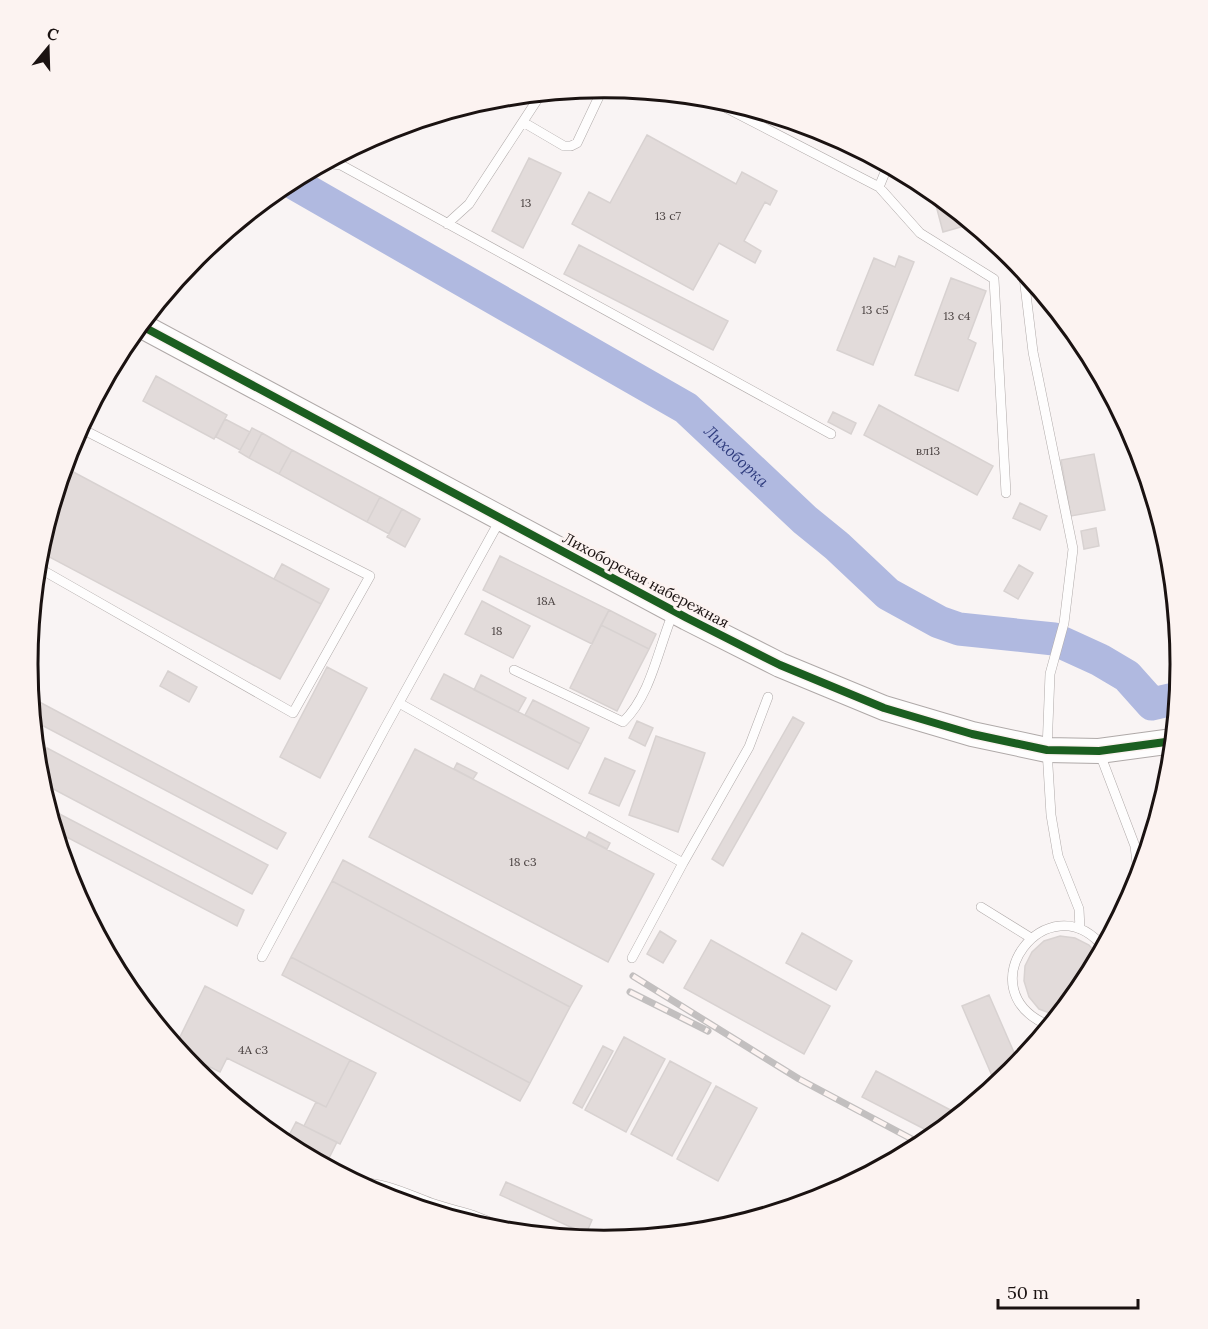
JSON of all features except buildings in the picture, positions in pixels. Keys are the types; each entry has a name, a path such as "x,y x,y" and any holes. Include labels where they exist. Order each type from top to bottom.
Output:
{"street":[{"name":"Лихоборская набережная","path":"148,329 674,611 780,665 884,708 972,734 1047,750 1099,751 1165,742"}],"lane":[{"path":"523,122 564,146 571,146 577,143 598,98"},
{"path":"447,224 470,204 536,102"},
{"path":"738,114 879,187 920,233 994,279 1006,493"},
{"path":"338,165 831,434"},
{"path":"879,187 885,173"},
{"path":"1025,285 1033,352 1073,549 1064,623 1050,674 1047,750 1051,815 1058,856 1079,909 1080,929"},
{"path":"45,572 293,713 370,576 88,432"},
{"path":"262,957 501,518"},
{"path":"514,670 623,722 632,713 643,695 674,611"},
{"path":"632,958 749,747 768,697"},
{"path":"399,703 683,863"},
{"path":"1099,751 1135,846 1136,857"},
{"path":"981,907 1031,938"},
{"path":"1042,1023 1036,1020 1022,1006 1014,989 1013,970 1019,952 1031,938 1046,929 1063,926 1080,929 1099,941"},
{"path":"380,1185 400,1189 444,1208"}],"waterway":[{"name":"Лихоборка","path":"300,187 686,408 888,594 939,622 959,629 1054,639 1100,660 1127,676 1152,704 1169,700"}],"railway":[{"path":"633,976 799,1079 913,1140"},
{"path":"630,992 708,1031"}],"cycle path":[{"path":"148,329 687,618 780,665 884,708 972,734 1047,750 1099,751 1165,742"}]}
